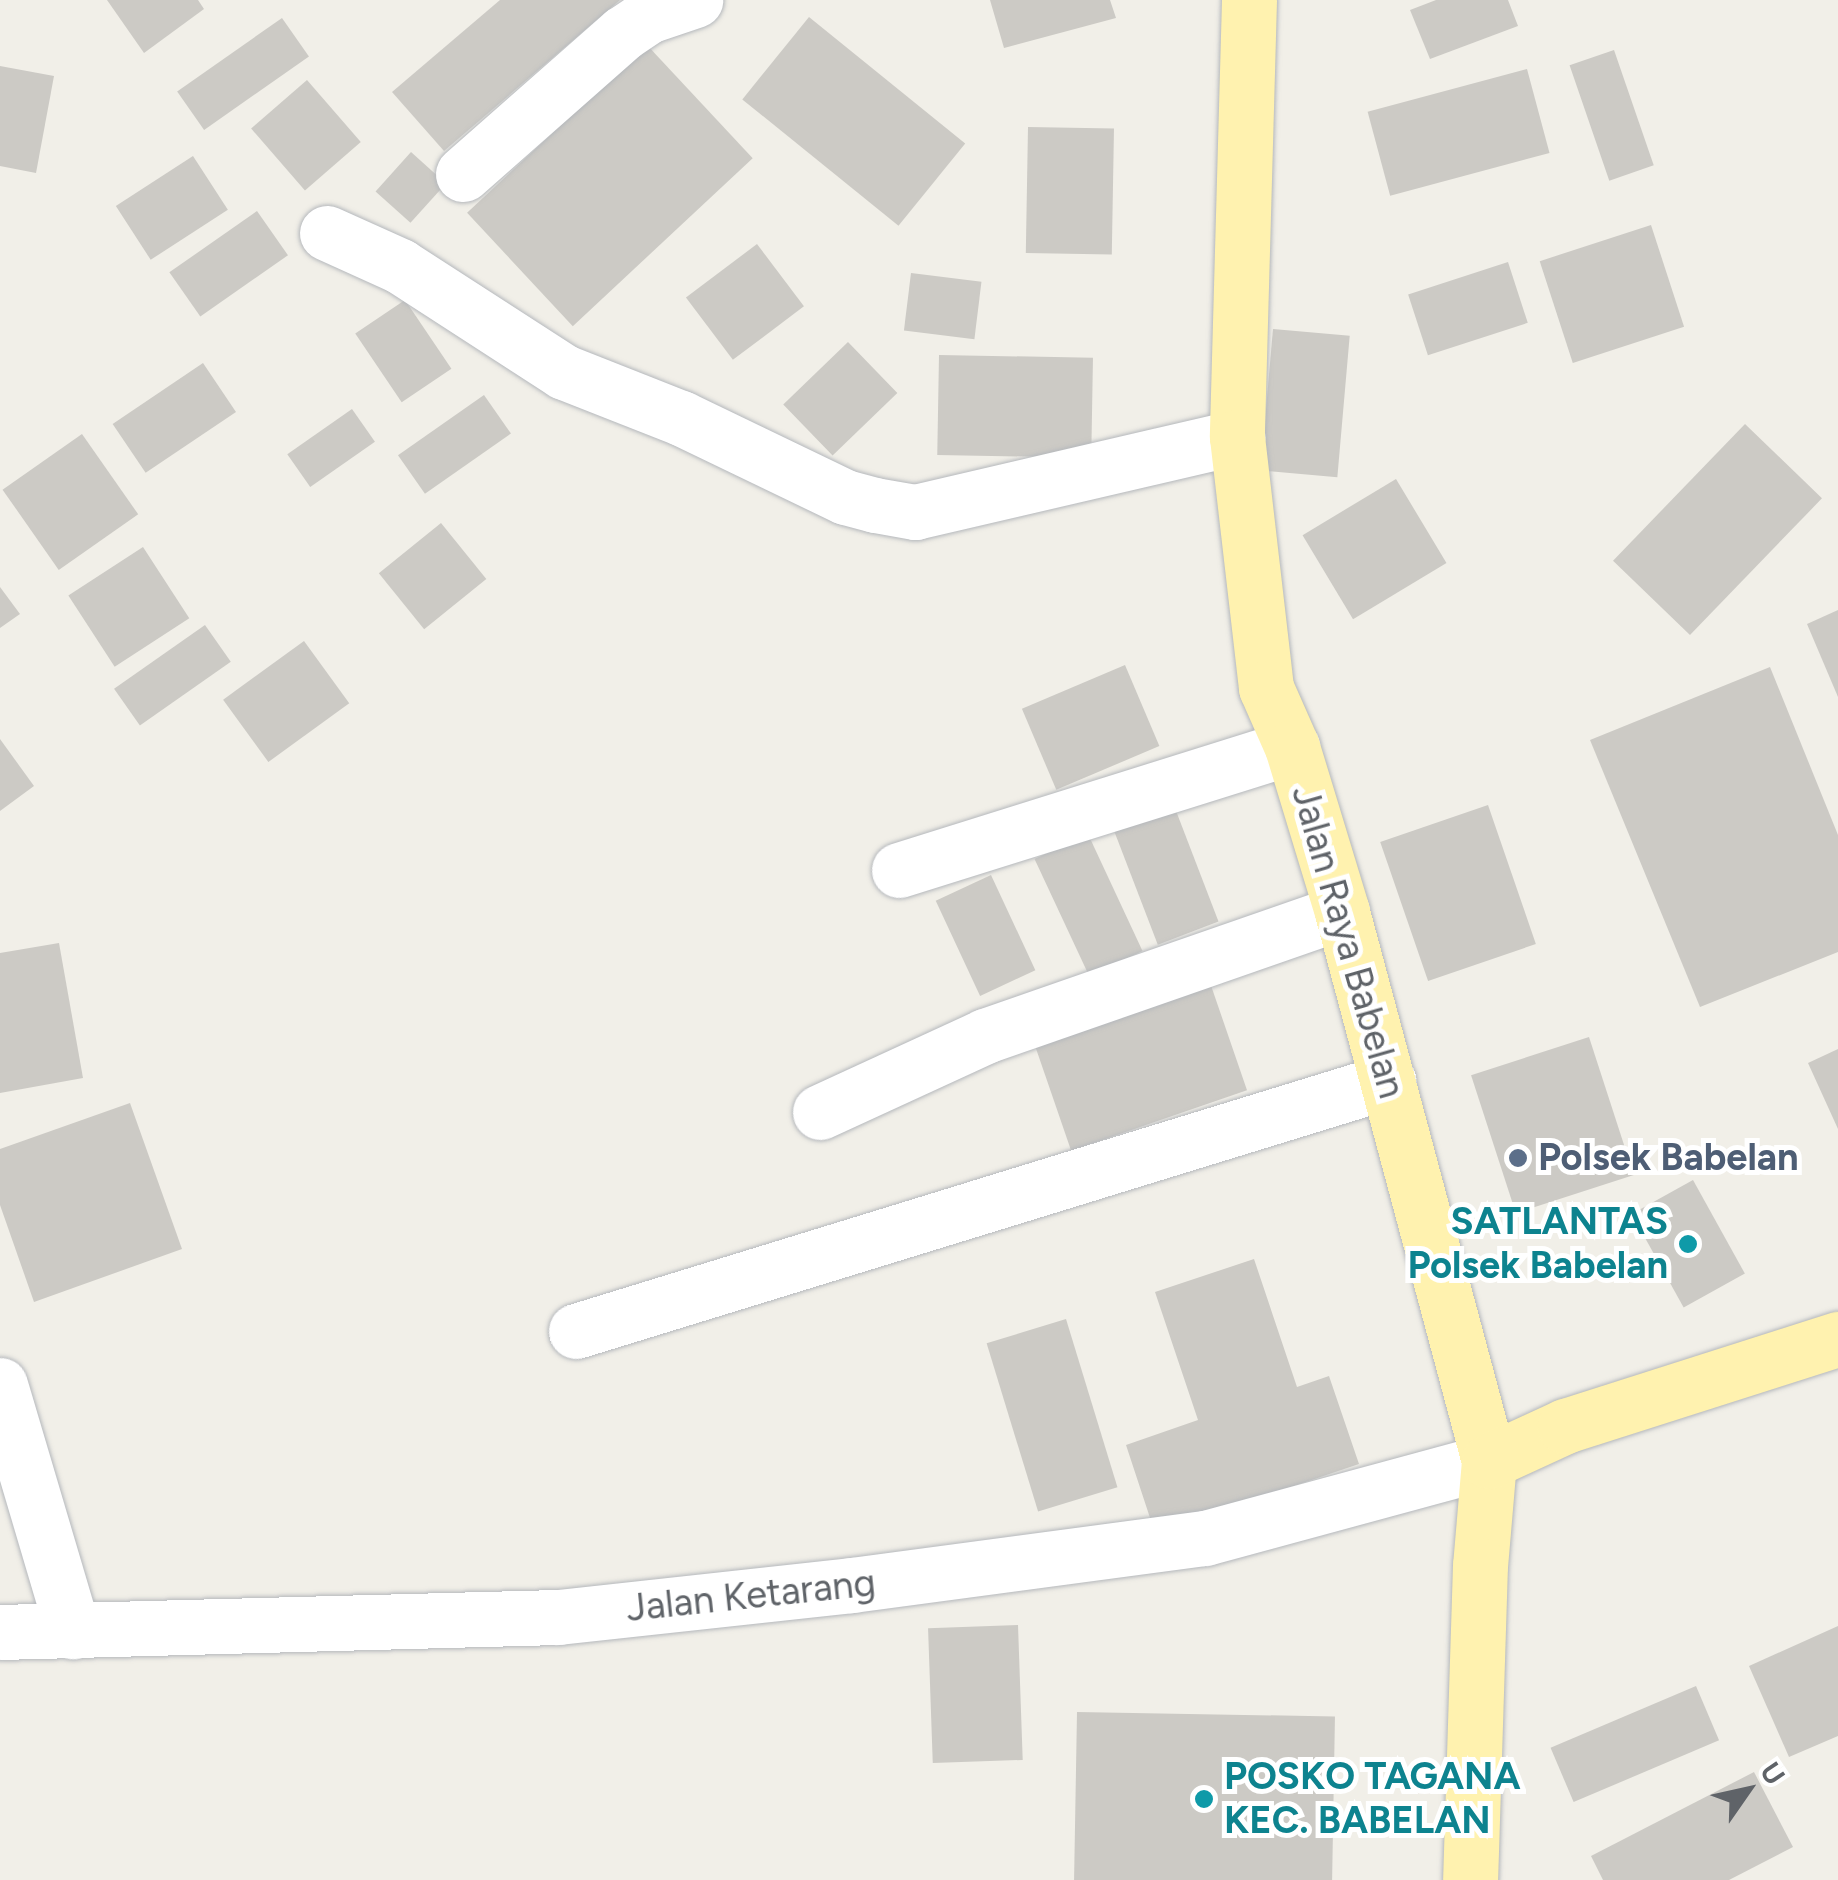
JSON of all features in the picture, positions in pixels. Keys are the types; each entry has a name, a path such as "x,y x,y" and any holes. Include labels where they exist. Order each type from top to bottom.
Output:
{"main road":[{"name":"Jalan Raya Babelan","path":"1249,0 1237,437 1266,688 1292,748 1342,912 1490,1461 1480,1566 1470,1880"},
{"path":"1490,1461 1565,1426 1838,1339"}],"street":[{"path":"463,174 623,33 648,16 695,0"},
{"path":"327,232 400,266 564,372 681,418 845,497 875,505 915,512 1237,437"},
{"path":"899,870 1292,748"},
{"path":"820,1112 985,1036 1342,912"},
{"path":"576,1331 1388,1082"},
{"path":"0,1385 73,1630"},
{"name":"Jalan Ketarang","path":"0,1632 558,1617 851,1586 1205,1538 1490,1461"}],"building":[{"path":"107,0 198,0 204,9 144,53"},
{"path":"500,0 620,0 444,151 392,92"},
{"path":"990,0 1110,0 1116,18 1004,48"},
{"path":"1436,0 1508,0 1518,26 1430,59 1410,10"},
{"path":"809,17 965,143 898,226 742,99"},
{"path":"282,18 309,57 204,130 177,91"},
{"path":"647,45 753,158 573,326 467,213"},
{"path":"1614,50 1654,165 1609,181 1570,65"},
{"path":"0,66 54,76 36,173 0,166"},
{"path":"1527,69 1550,153 1390,196 1368,112"},
{"path":"307,80 361,142 305,190 251,129"},
{"path":"1028,127 1114,129 1112,254 1026,253"},
{"path":"411,152 446,183 410,223 376,191"},
{"path":"193,156 228,210 151,260 116,206"},
{"path":"257,211 288,255 200,317 169,272"},
{"path":"1651,225 1684,327 1573,363 1540,261"},
{"path":"757,244 804,306 733,360 686,298"},
{"path":"1508,262 1528,323 1428,355 1408,294"},
{"path":"911,273 981,282 974,339 904,331"},
{"path":"405,300 451,369 402,402 355,334"},
{"path":"1273,329 1350,336 1337,477 1261,470"},
{"path":"848,342 897,393 833,456 783,405"},
{"path":"939,355 1093,358 1091,458 937,455"},
{"path":"203,363 236,412 146,473 113,424"},
{"path":"484,395 511,434 425,494 398,455"},
{"path":"352,409 375,442 310,487 287,454"},
{"path":"1745,424 1822,498 1690,635 1613,561"},
{"path":"82,434 138,514 59,570 3,490"},
{"path":"1396,479 1446,563 1353,619 1303,535"},
{"path":"441,523 486,579 424,629 379,573"},
{"path":"143,547 189,618 115,667 68,595"},
{"path":"0,587 20,614 0,628"},
{"path":"1838,610 1838,697 1807,624"},
{"path":"205,625 231,662 140,726 114,689"},
{"path":"304,641 349,703 268,762 223,700"},
{"path":"1125,665 1159,746 1056,790 1022,709"},
{"path":"1770,667 1838,835 1838,952 1700,1007 1590,740"},
{"path":"0,739 34,786 0,811"},
{"path":"1173,803 1219,922 1158,945 1112,826"},
{"path":"1488,805 1536,944 1428,981 1380,842"},
{"path":"1088,834 1143,951 1089,976 1035,859"},
{"path":"991,875 1035,970 980,996 936,901"},
{"path":"59,943 83,1078 0,1093 0,953"},
{"path":"1206,971 1247,1090 1071,1151 1030,1032"},
{"name":"Polsek Babelan","path":"1589,1037 1634,1175 1516,1213 1471,1075"},
{"path":"1838,1049 1838,1129 1808,1063"},
{"path":"130,1103 182,1249 34,1302 0,1205 0,1149"},
{"name":"SATLANTAS Polsek Babelan","path":"1693,1180 1745,1274 1684,1308 1632,1214"},
{"path":"1254,1259 1297,1387 1329,1376 1359,1464 1155,1533 1126,1445 1198,1420 1155,1292"},
{"path":"1066,1319 1117,1487 1038,1512 987,1343"},
{"path":"1018,1625 1023,1760 933,1763 928,1628"},
{"path":"1838,1626 1838,1736 1789,1757 1749,1666"},
{"path":"1696,1686 1719,1740 1574,1802 1551,1748"},
{"name":"POSKO TAGANA KEC. BABELAN","path":"1077,1712 1335,1717 1332,1880 1074,1880"},
{"path":"1754,1772 1793,1847 1729,1880 1603,1880 1591,1856"}],"place":[{"name":"Polsek Babelan","path":"1518,1158"},
{"name":"SATLANTAS Polsek Babelan","path":"1688,1244"},
{"name":"POSKO TAGANA KEC. BABELAN","path":"1204,1799"}]}
